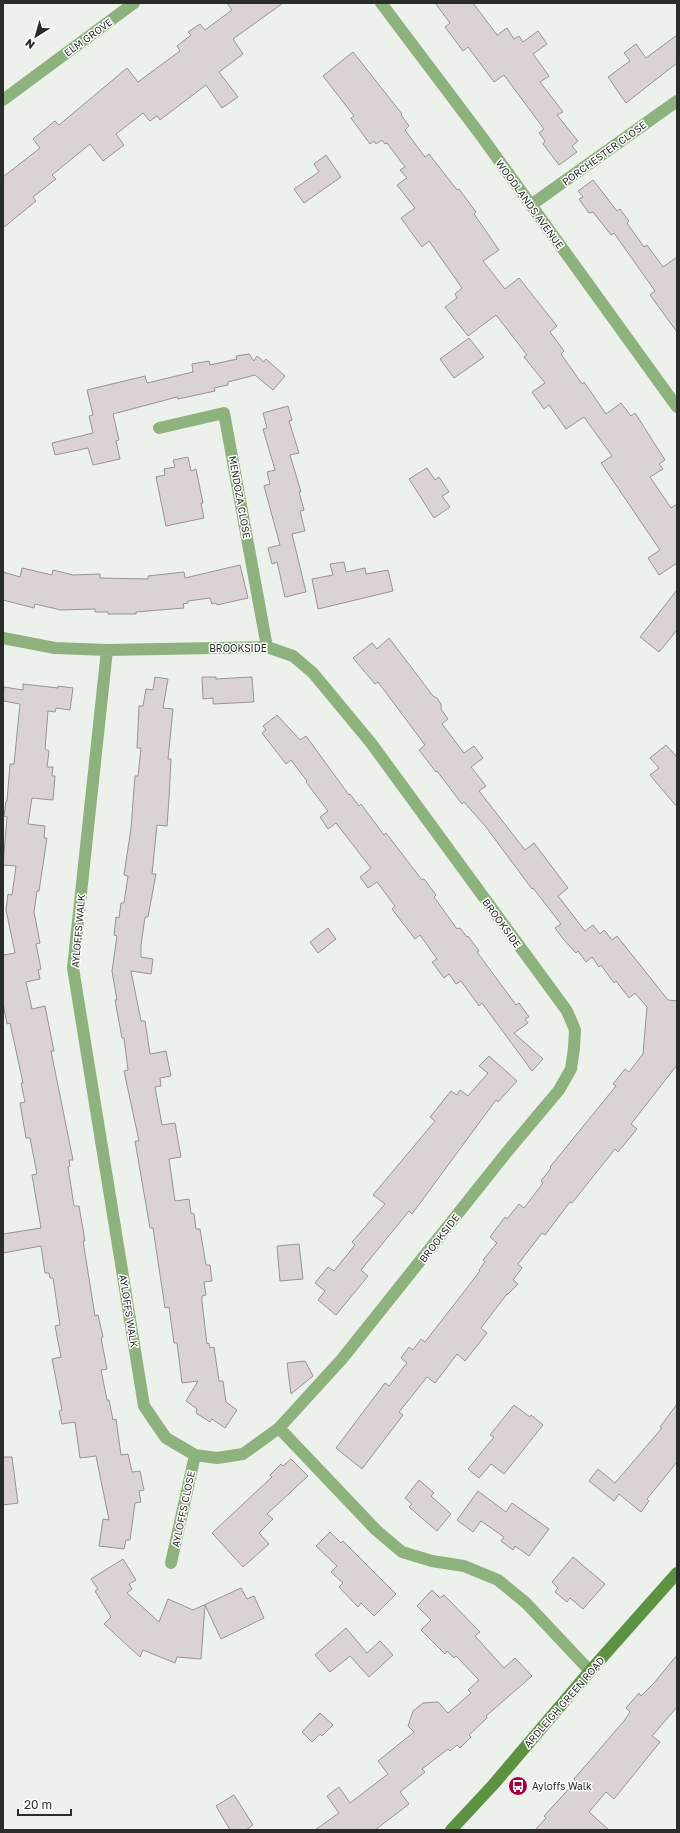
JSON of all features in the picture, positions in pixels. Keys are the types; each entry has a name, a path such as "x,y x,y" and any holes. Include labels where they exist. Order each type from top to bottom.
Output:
{"street":[{"name":"ELM GROVE","path":"3,100 134,3"},
{"name":"WOODLANDS AVENUE","path":"381,3 532,205 677,406"},
{"name":"PORCHESTER CLOSE","path":"532,205 677,101"},
{"name":"MENDOZA CLOSE","path":"159,428 224,413 267,647"},
{"name":"BROOKSIDE","path":"3,638 55,648 107,650 267,647 293,656 313,673 371,743 567,1012 575,1030 571,1069 559,1090 507,1152 342,1359 279,1428"},
{"name":"AYLOFFS WALK","path":"107,650 73,968 144,1406 166,1438 195,1455 217,1458 243,1454 279,1428"},
{"path":"279,1428 376,1530 402,1552 432,1561 464,1566 498,1580 526,1604 590,1671"},
{"name":"AYLOFFS CLOSE","path":"171,1563 195,1455"},
{"name":"ARDLEIGH GREEN ROAD","path":"450,1830 493,1785 590,1671 677,1573"}],"building":[{"path":"227,3 283,3 233,39 243,54 219,72 238,97 222,108 206,85 160,120 157,116 150,121 143,113 116,134 124,145 103,161 90,144 52,175 56,179 33,197 36,201 3,228 3,177 40,148 33,139 55,121 59,125 127,68 138,82 180,51 177,46 191,35 188,32 200,24 205,30 232,10"},
{"path":"435,3 473,3 497,35 507,28 514,39 519,36 523,42 538,31 547,44 533,54 549,76 540,82 563,112 557,115 578,141 572,146 577,152 559,165 543,144 545,141 539,133 544,129 504,75 494,82 468,47 463,51 445,27 450,23"},
{"path":"677,35 677,63 626,103 608,77 630,61 624,53 636,44 646,58"},
{"path":"353,52 402,114 401,115 409,126 405,130 425,157 429,154 457,190 459,189 476,212 474,214 499,250 483,261 505,289 519,278 557,326 550,332 564,351 561,354 582,384 584,382 606,414 621,403 631,416 635,413 665,460 659,464 663,469 650,477 671,508 677,504 677,563 659,575 648,558 660,550 601,463 612,456 584,417 566,429 549,405 544,409 532,392 545,383 524,357 527,355 496,315 468,336 445,307 457,298 455,294 462,288 429,241 422,247 401,218 415,208 397,185 407,178 400,170 405,167 387,143 385,144 382,140 376,144 374,141 370,144 351,118 354,116 323,76"},
{"path":"326,155 341,177 304,203 294,189 319,172 314,164"},
{"path":"593,180 617,211 620,209 629,221 627,223 644,247 647,245 663,267 677,257 677,332 650,295 655,291 614,233 611,235 593,212 589,213 579,199 583,197 578,191"},
{"path":"469,338 484,357 454,378 440,359"},
{"path":"249,354 254,361 257,356 264,362 266,359 285,376 273,390 255,375 228,382 228,385 214,388 215,391 178,399 177,397 113,414 119,440 116,441 120,459 93,465 88,448 55,455 52,443 93,433 89,416 93,415 87,390 145,376 147,383 193,372 192,364 209,361 210,365 237,359 236,356"},
{"path":"288,406 292,420 289,421 299,453 290,455 301,492 299,492 304,510 300,511 305,531 292,534 306,592 285,597 277,562 272,564 268,548 280,545 264,486 270,484 267,472 275,470 263,429 267,428 263,413"},
{"path":"188,457 191,471 196,469 203,503 201,503 204,518 166,526 156,477 165,475 164,469 175,467 173,460"},
{"path":"427,468 435,480 439,477 449,492 442,496 450,507 434,518 409,479"},
{"path":"344,562 346,572 365,568 366,574 388,570 393,591 318,609 312,579 333,575 330,564"},
{"path":"240,565 248,598 217,605 216,603 212,604 210,598 188,601 188,603 183,604 184,608 136,612 136,614 108,614 108,612 95,612 95,609 61,610 35,604 34,608 3,600 3,572 20,577 22,568 52,575 53,570 73,575 100,574 100,578 148,579 148,576 184,572 185,578"},
{"path":"677,590 677,630 659,652 640,637"},
{"path":"389,638 433,696 437,698 441,704 441,709 448,719 442,724 464,753 474,746 483,758 471,767 486,786 479,791 525,850 534,843 568,888 558,896 585,931 593,925 600,934 604,930 612,940 617,936 668,1000 677,1001 677,1065 631,1124 637,1129 618,1152 615,1149 572,1203 570,1202 545,1235 542,1233 518,1264 522,1268 513,1280 518,1284 507,1294 481,1328 487,1333 465,1361 457,1354 435,1383 427,1377 399,1412 403,1415 362,1469 336,1448 385,1383 389,1386 407,1363 401,1358 409,1347 413,1350 421,1339 425,1342 480,1271 479,1270 485,1262 483,1260 497,1243 490,1237 505,1217 507,1219 519,1204 524,1208 543,1183 541,1181 551,1168 550,1167 616,1086 613,1084 625,1069 629,1072 643,1054 647,1007 635,993 629,998 616,981 614,983 601,965 599,967 592,957 586,962 578,951 576,953 564,940 555,928 561,924 533,888 532,889 486,827 464,802 462,804 419,750 425,745 378,682 375,684 353,658 372,643 377,649"},
{"path":"155,677 168,679 163,708 173,709 168,759 171,759 167,826 157,825 152,874 156,874 148,917 145,917 141,945 141,957 153,959 151,974 131,971 141,1021 145,1021 150,1054 166,1051 171,1076 160,1078 161,1086 155,1087 162,1125 175,1123 181,1157 169,1159 175,1201 189,1199 191,1213 194,1214 196,1229 200,1229 206,1265 210,1265 212,1281 204,1282 206,1295 202,1296 207,1344 209,1343 210,1348 214,1347 219,1381 223,1381 226,1402 237,1410 225,1428 212,1419 210,1422 196,1413 197,1409 186,1401 198,1381 182,1383 177,1343 174,1343 169,1307 165,1308 153,1228 150,1228 135,1141 139,1141 124,1071 128,1070 124,1038 122,1038 115,1000 117,1000 112,971 117,936 114,935 116,917 119,918 121,903 124,903 128,876 124,875 131,828 135,776 138,776 141,748 137,748 139,706 143,706 146,689 153,690"},
{"path":"202,677 216,677 216,679 252,677 254,702 213,704 213,698 203,699"},
{"path":"23,684 73,688 70,710 56,708 55,712 48,711 45,749 49,751 47,767 53,767 52,776 55,776 53,800 32,798 28,824 45,826 44,838 47,838 39,891 37,891 34,912 40,943 36,944 41,969 38,970 40,979 26,982 32,1009 45,1006 54,1051 51,1051 73,1160 69,1160 70,1166 68,1167 74,1206 79,1206 95,1316 98,1315 103,1337 101,1338 107,1369 101,1370 107,1400 109,1400 113,1420 116,1419 121,1455 128,1454 132,1472 140,1471 144,1490 139,1491 141,1502 135,1503 130,1540 126,1540 124,1549 99,1546 103,1519 109,1520 96,1456 80,1458 75,1422 62,1424 59,1411 62,1410 52,1359 61,1357 55,1326 60,1325 53,1278 50,1278 49,1273 45,1273 41,1246 3,1253 3,1234 41,1228 32,1175 37,1174 30,1138 26,1138 20,1103 25,1102 21,1083 23,1083 10,1023 7,1024 3,1003 3,955 15,953 6,910 8,894 12,895 16,866 3,865 7,817 4,816 7,801 10,764 14,764 20,704 3,701 3,697 4,687 23,690"},
{"path":"277,715 300,740 306,736 349,795 350,794 359,806 361,804 384,835 386,833 422,880 424,879 436,895 434,897 457,929 460,928 467,937 468,936 479,951 477,952 516,1005 519,1003 529,1017 525,1019 528,1023 514,1033 543,1059 532,1071 482,1003 479,1006 461,981 456,984 449,974 444,978 432,962 437,959 420,935 415,939 392,909 395,906 377,882 368,888 360,877 371,868 336,823 328,829 320,817 328,811 291,760 286,764 262,733 266,730 263,726"},
{"path":"666,745 677,757 677,807 650,775 659,768 650,758"},
{"path":"328,928 336,939 318,953 310,942"},
{"path":"489,1056 517,1081 498,1102 496,1100 412,1214 409,1211 361,1270 368,1276 336,1315 318,1300 325,1291 315,1283 328,1267 334,1271 355,1245 352,1242 385,1204 373,1195 435,1121 430,1117 451,1091 457,1095 460,1090 468,1096 488,1073 479,1066"},
{"path":"299,1244 303,1279 280,1281 277,1246"},
{"path":"305,1361 313,1376 291,1394 287,1363"},
{"path":"677,1404 677,1462 647,1499 649,1501 641,1512 619,1494 614,1501 589,1481 598,1469 615,1483 662,1428 660,1427"},
{"path":"514,1405 530,1417 531,1415 543,1425 504,1474 491,1464 479,1478 468,1469 494,1437 490,1435"},
{"path":"3,1457 12,1457 18,1503 3,1505"},
{"path":"291,1459 308,1476 267,1514 273,1519 259,1533 269,1544 243,1567 212,1533 272,1477 270,1475 281,1464 283,1466"},
{"path":"419,1480 434,1493 431,1496 451,1514 437,1531 409,1507 412,1504 405,1498"},
{"path":"478,1491 506,1512 512,1503 549,1529 529,1556 515,1546 513,1550 501,1541 504,1537 481,1521 473,1532 457,1520"},
{"path":"330,1532 341,1543 343,1541 396,1594 374,1616 361,1603 358,1607 339,1587 343,1583 331,1572 337,1566 316,1546"},
{"path":"573,1557 605,1584 583,1609 570,1598 567,1602 555,1592 558,1588 552,1582"},
{"path":"123,1559 136,1580 129,1584 132,1589 127,1593 159,1622 168,1599 193,1610 241,1588 247,1599 254,1596 264,1618 221,1639 205,1605 201,1659 177,1657 175,1663 143,1650 140,1657 104,1624 111,1617 95,1591 98,1589 91,1579"},
{"path":"432,1590 440,1598 444,1595 480,1632 475,1636 504,1668 515,1658 532,1676 486,1716 487,1718 469,1735 471,1737 460,1748 457,1745 450,1751 448,1749 422,1769 425,1772 400,1792 409,1804 375,1830 315,1830 339,1813 327,1796 339,1787 350,1803 388,1774 378,1761 414,1732 408,1726 413,1711 423,1703 438,1702 448,1713 471,1693 468,1690 479,1680 456,1656 454,1658 447,1651 445,1654 421,1630 431,1620 417,1606"},
{"path":"346,1628 367,1653 380,1641 393,1655 369,1677 350,1656 330,1672 315,1655"},
{"path":"677,1655 677,1707 652,1736 660,1742 614,1799 606,1792 589,1812 609,1830 535,1830 546,1818 544,1816 576,1781 574,1779 624,1721 630,1712 626,1708 639,1693 641,1696 654,1683"},
{"path":"320,1713 333,1725 322,1736 320,1734 312,1742 302,1732"},
{"path":"234,1795 253,1825 246,1830 230,1830 216,1806"}],"place":[{"name":"Ayloffs Walk","path":"518,1786"}]}
